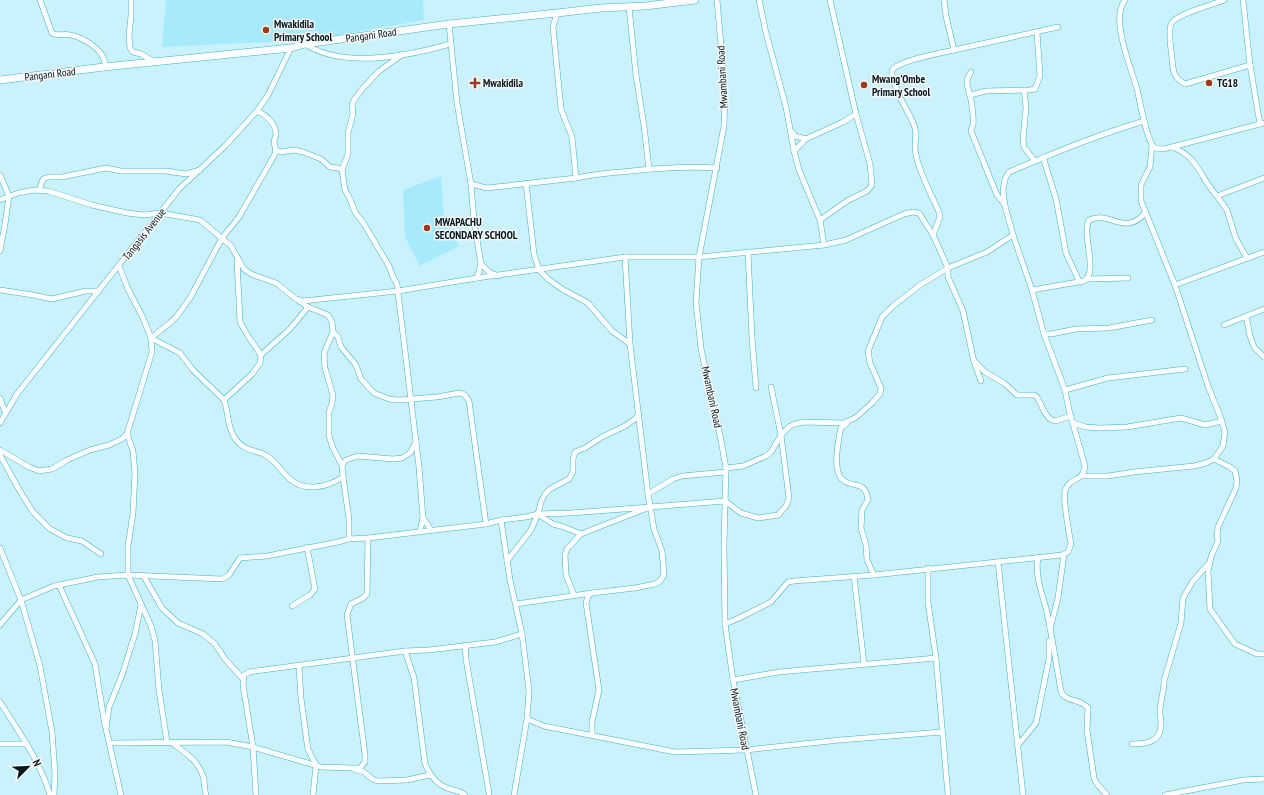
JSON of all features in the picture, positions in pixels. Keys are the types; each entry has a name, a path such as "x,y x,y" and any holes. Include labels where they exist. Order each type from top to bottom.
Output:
{"main road":[{"name":"Pangani Road","path":"0,80 106,67 291,48 305,44 449,24 557,14 601,8 629,7 645,3 695,0"}],"street":[{"path":"40,0 52,33 56,35 69,34 77,36 97,49 102,55 106,67"},
{"path":"131,0 129,35 130,48 133,52 142,54 155,62"},
{"name":"Mwambani Road","path":"717,0 725,91 724,126 699,257 696,303 700,340 726,470 725,624 733,680 756,795"},
{"path":"759,0 766,33 786,106 799,170 820,220 824,245"},
{"path":"820,220 847,201 867,191 872,185 870,164 856,114 830,0"},
{"path":"944,0 954,50"},
{"path":"725,624 771,602 788,582 874,575 928,568 1062,555 1068,552 1071,544 1065,492 1069,483 1082,476 1108,476 1194,466 1214,459 1223,446 1225,432 1222,421 1208,386 1175,285 1141,201 1141,184 1150,167 1152,145 1144,122 1137,90 1123,43 1120,16 1121,6 1125,0"},
{"path":"1224,0 1191,12 1174,20 1171,24 1170,33 1174,72 1177,80 1185,84 1250,65"},
{"path":"1152,145 1158,149 1172,147 1262,124 1250,65 1242,0"},
{"path":"629,7 636,75 649,169"},
{"path":"557,14 553,27 561,109 572,137 576,178"},
{"path":"449,24 457,103 471,184 474,221 481,264 477,278"},
{"path":"933,235 940,217 939,212 924,179 915,154 915,126 900,97 892,77 893,69 914,60 1058,27"},
{"path":"970,94 986,91 1035,89 1040,76 1037,32"},
{"path":"305,44 314,50 344,58 380,58 431,50 450,44"},
{"name":"Tangasis Avenue","path":"0,423 5,412 26,382 179,190 226,146 257,111 268,95 291,48"},
{"path":"403,54 378,72 362,88 354,100 352,105 353,114 348,133 348,154 342,170 345,190 355,212 364,224 389,266 397,284 416,442 423,518 420,531"},
{"path":"971,72 967,82 967,89 970,94 973,124 971,131 998,195 1006,206"},
{"path":"1024,90 1026,108 1023,139 1024,147 1034,160"},
{"path":"151,338 177,316 198,284 222,238 239,217 273,158 276,150 274,142 276,136 275,130 271,121 264,114 257,111"},
{"path":"794,151 806,139 843,122 856,114"},
{"path":"1082,476 1085,471 1085,466 1065,390 1044,334 1032,290 1013,235 1003,191 1005,180 1009,172 1034,160 1104,133 1144,122"},
{"path":"790,129 795,136 806,139"},
{"path":"1172,147 1182,150 1190,157 1211,189 1218,196 1226,210 1236,239 1247,258"},
{"path":"276,150 282,152 294,150 303,152 321,159 330,167 342,170"},
{"path":"1043,157 1056,199 1066,253 1079,282"},
{"path":"471,184 487,188 649,169 697,166 717,168"},
{"path":"39,190 43,179 49,177 62,177 106,168 121,171 166,171 186,174 200,170"},
{"path":"0,175 9,196 0,251"},
{"path":"1218,196 1264,178"},
{"path":"526,183 534,254 539,270 548,279 562,289 588,303 612,331 630,344"},
{"path":"0,200 25,191 39,190 127,213 144,215 160,214 200,220 231,246 244,269 251,274 276,283 308,307 328,315 332,322 333,332 324,353 325,368 333,395 329,412 329,436 333,448 342,465 348,513 349,539"},
{"path":"296,299 303,301 398,291 625,257 699,257 824,245 846,240 904,214 913,212 919,213 925,221 948,268 948,277 963,311 974,362 981,381"},
{"path":"1088,279 1090,274 1090,262 1086,229 1089,220 1093,218 1102,218 1111,219 1121,224 1127,224 1142,218 1145,213"},
{"path":"874,575 867,560 866,545 861,528 860,517 868,500 868,494 861,486 844,481 841,478 836,462 840,428 855,418 880,394 881,388 870,363 868,351 882,317 893,306 920,285 948,268 987,252 1013,235"},
{"path":"748,252 756,388"},
{"path":"1175,285 1264,252"},
{"path":"516,604 592,592 635,588 655,584 660,581 664,575 662,551 654,529 648,494 630,344 625,257"},
{"path":"237,259 240,322 261,355"},
{"path":"481,264 489,272 498,276"},
{"path":"0,450 29,467 39,471 52,469 67,460 90,450 109,445 122,439 127,434 152,352 151,338 119,266"},
{"path":"1032,290 1079,282 1088,279 1128,278"},
{"path":"0,290 52,299 86,291 99,291"},
{"path":"224,400 252,374 260,363 261,355 290,329 308,307"},
{"path":"1224,325 1264,309"},
{"path":"1246,316 1254,347 1264,357"},
{"path":"1044,334 1076,329 1109,328 1152,320"},
{"path":"333,332 338,337 342,347 356,365 361,379 374,393 389,399 399,400 411,400 459,393 466,396 469,401 486,524"},
{"path":"151,338 180,352 193,370 224,400 230,427 237,441 247,449 266,456 298,485 306,487 325,486 334,483 343,477"},
{"path":"974,362 985,372 1004,383 1017,395 1034,395 1050,419 1055,421 1071,416"},
{"path":"1065,390 1108,378 1185,369"},
{"path":"0,625 21,600 59,585 98,577 128,575 222,579 229,575 240,558 267,556 349,539 486,524 501,520 526,518 538,514 571,513 725,501 741,513 758,518 778,515 786,506 789,498 780,435 771,387"},
{"path":"0,398 5,412"},
{"path":"507,561 531,530 545,494 550,489 569,479 571,476 574,468 573,459 575,452 625,426 635,420 639,414"},
{"path":"1073,423 1086,427 1100,428 1127,427 1181,418 1205,425 1222,421"},
{"path":"648,494 673,479 682,476 743,466 766,456 771,452 780,435 790,426 799,423 848,422"},
{"path":"127,434 133,451 135,473 128,546 128,575 151,626 155,641 159,690 169,742 194,759 200,769 206,795"},
{"path":"342,465 346,460 358,456 393,459 402,458 410,453 416,442"},
{"path":"0,455 33,512 50,529 67,538 82,541 101,554"},
{"path":"1214,459 1235,471 1237,480 1236,488 1218,527 1218,541 1208,571 1210,609 1234,644 1257,654 1264,654"},
{"path":"574,595 566,575 565,555 567,549 581,534 650,507"},
{"path":"538,514 553,524 581,534"},
{"path":"423,518 431,530"},
{"path":"501,520 507,561 522,634 530,691 527,719 514,795"},
{"path":"110,743 226,742 253,747 316,766 360,768 365,762 347,615 350,604 363,598 367,594 368,538"},
{"path":"292,606 310,595 315,589 307,547"},
{"path":"0,548 21,600 40,666 52,732 55,774 54,795"},
{"path":"1018,745 1036,723 1038,718 1049,659 1050,631 1058,598 1064,554"},
{"path":"1038,557 1036,566 1037,577 1046,609 1062,694 1082,703 1088,708 1087,730 1094,778 1097,784 1107,795"},
{"path":"998,562 1023,795"},
{"path":"1132,744 1146,744 1153,741 1158,736 1161,728 1159,711 1164,690 1164,681 1181,623 1183,598 1193,581 1210,562"},
{"path":"928,568 928,602 936,658 948,795"},
{"path":"143,575 162,608 178,622 203,634 215,644 225,659 243,679 253,747 256,795"},
{"path":"854,576 864,664"},
{"path":"59,585 95,664 106,729 121,795"},
{"path":"592,592 588,596 586,603 599,690 592,722 592,735"},
{"path":"106,729 109,707 122,675 133,641 141,605"},
{"path":"243,679 244,675 249,672 406,651 429,650 495,642 522,634"},
{"path":"465,645 466,659 489,793"},
{"path":"406,651 414,678 425,764 430,775 440,784 448,789 461,792 465,795"},
{"path":"733,680 779,672 936,658"},
{"path":"299,666 301,698 308,749 316,766 313,795"},
{"path":"0,702 45,778 50,795"},
{"path":"527,719 544,726 676,752 746,750 840,740 942,732"},
{"path":"0,744 26,744"},
{"path":"353,768 364,772 372,779 378,781 407,780 430,775"},
{"path":"1165,795 1243,780 1264,778"}],"shaded area":[{"name":"Mwakidila Primary School","path":"166,0 423,0 424,20 312,40 162,47"},
{"name":"MWAPACHU SECONDARY SCHOOL","path":"441,176 444,218 459,246 420,266 405,237 403,190"}],"place":[{"name":"Mwakidila Primary School","path":"266,30"},
{"name":"Mwakidila","path":"475,83"},
{"name":"TG18","path":"1209,83"},
{"name":"Mwang'Ombe Primary School","path":"864,85"},
{"name":"MWAPACHU SECONDARY SCHOOL","path":"427,228"}]}
